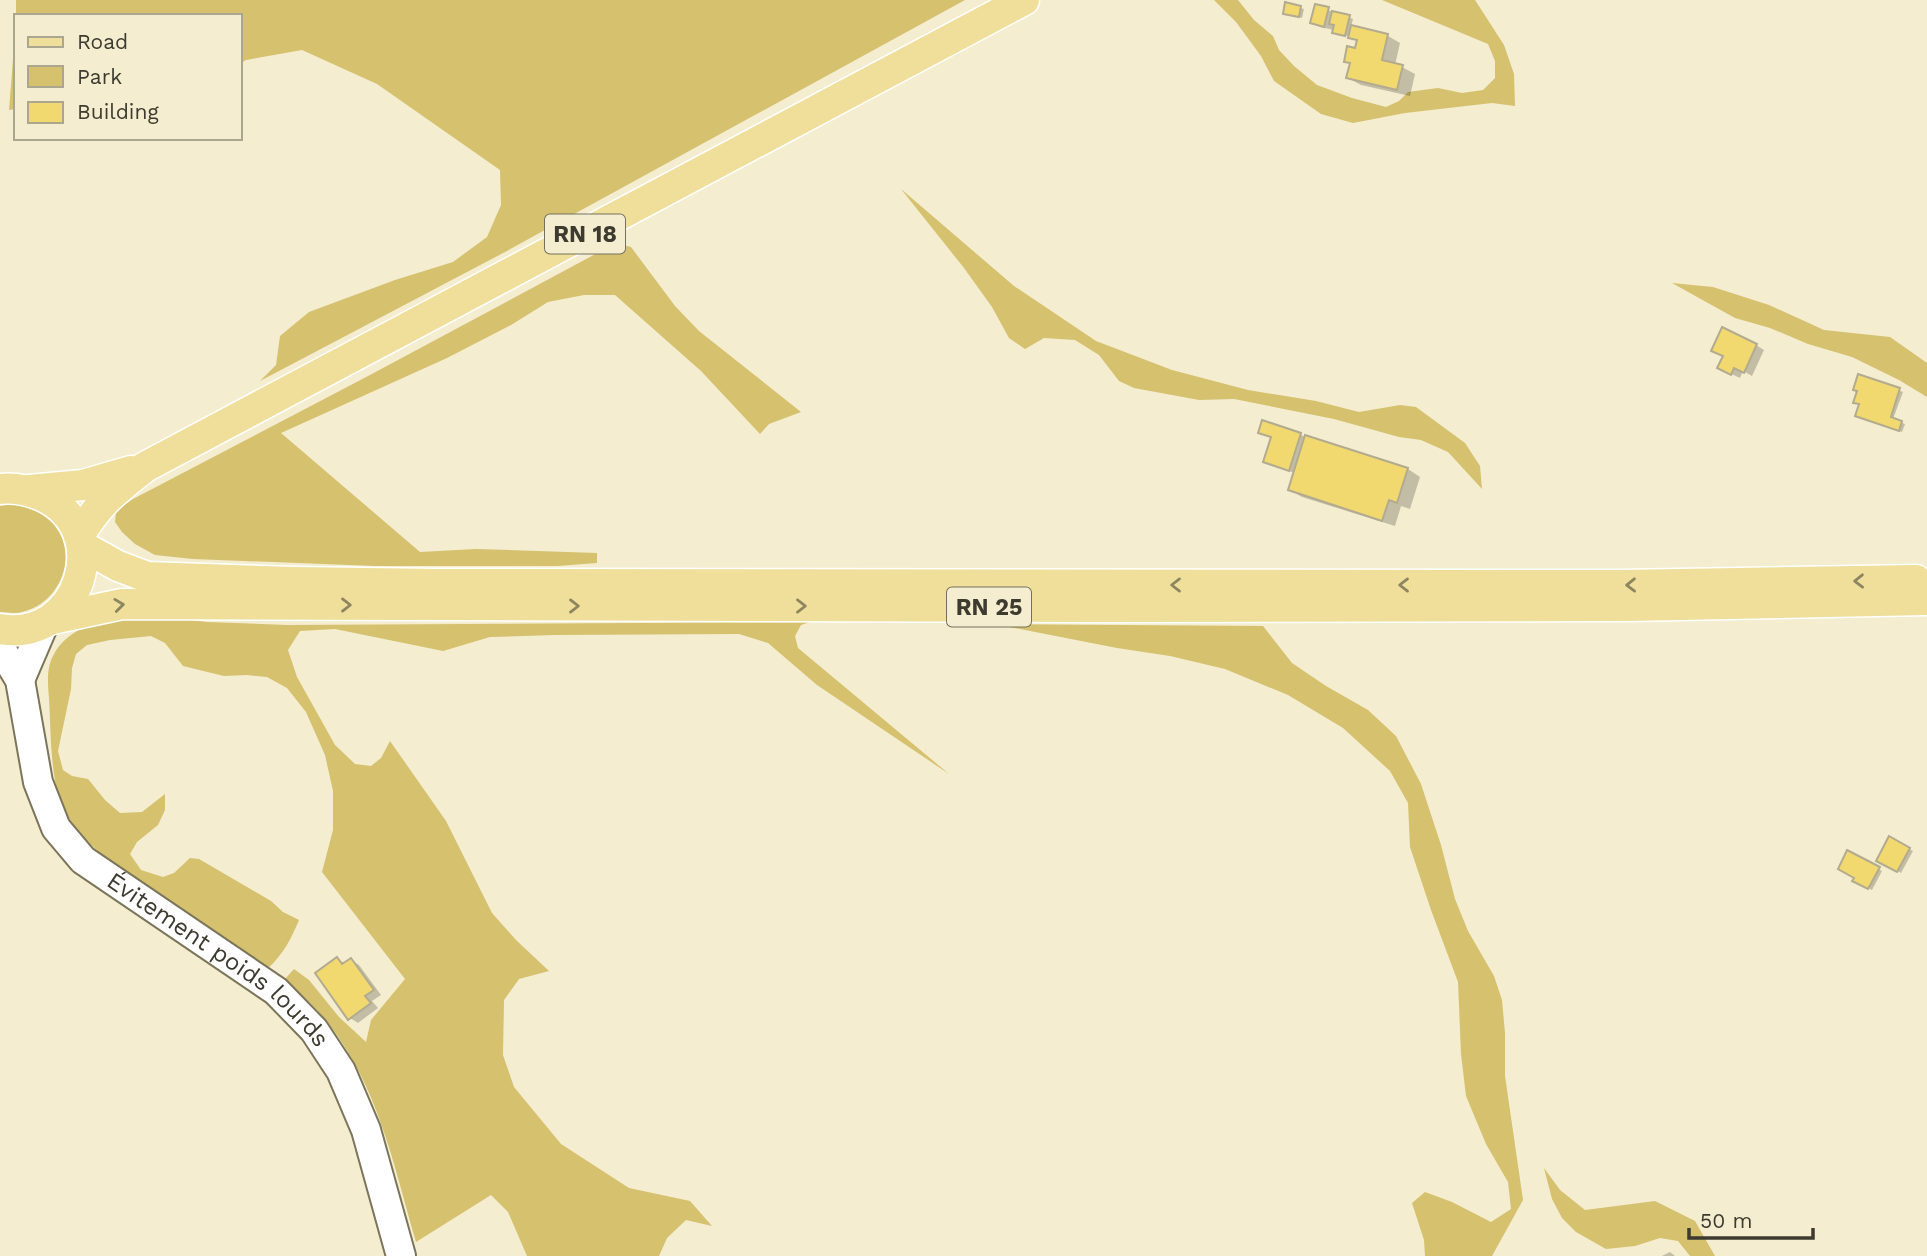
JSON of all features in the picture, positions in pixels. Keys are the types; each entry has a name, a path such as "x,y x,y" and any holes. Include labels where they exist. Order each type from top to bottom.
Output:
{"main road":[{"name":"RN 18","path":"80,541 92,514 107,497 145,467 1024,0"},
{"name":"RN 18","path":"15,490 83,485 145,467"},
{"path":"15,490 50,500 68,516 80,541 82,574 72,599 48,621 20,680"},
{"name":"RN 25","path":"80,541 118,566 147,577 294,582 1620,585 1927,580"},
{"name":"RN 25","path":"48,621 122,604 1552,607 1927,600"},
{"path":"0,629 15,632 48,621"},
{"path":"0,647 20,680"},
{"name":"Évitement poids lourds","path":"20,680 37,782 56,828 83,860 276,992 314,1030 341,1071 366,1130 401,1256"}],"green space":[{"path":"16,0 965,0 505,252 260,381 276,365 280,336 309,312 453,262 487,237 501,205 500,170 377,84 302,50 242,63 242,14 16,14"},
{"path":"1214,0 1238,0 1254,20 1273,36 1279,50 1317,85 1386,107 1399,101 1408,92 1438,88 1462,93 1483,90 1495,78 1495,61 1488,44 1382,0 1475,0 1504,45 1514,74 1515,106 1492,103 1405,113 1353,123 1321,114 1274,81 1261,56 1236,22"},
{"path":"14,46 14,109 9,110"},
{"path":"901,189 1014,286 1096,341 1172,370 1248,390 1316,401 1359,412 1400,405 1416,407 1465,443 1480,466 1482,489 1448,452 1421,440 1234,399 1199,400 1134,388 1119,381 1099,355 1075,340 1044,338 1025,349 1009,338 992,307 964,268"},
{"path":"616,243 631,247 675,306 699,331 801,412 769,424 760,434 701,371 615,295 584,295 548,302 511,325 447,358 281,433 420,552 476,549 597,553 597,563 557,566 375,566 193,559 155,555 135,544 115,522 116,511 133,499"},
{"path":"1672,283 1713,287 1769,305 1824,330 1890,337 1927,363 1927,397 1852,357 1735,318"},
{"path":"13,504 43,515 63,540 66,555 59,584 49,596 37,606 17,613 0,612 0,506"},
{"path":"134,613 207,622 287,625 810,622 801,625 795,636 798,648 949,774 817,685 768,643 739,634 490,637 443,651 335,629 300,631 288,650 297,677 335,745 355,764 371,766 381,758 390,741 446,821 492,913 549,971 519,979 504,1000 503,1055 514,1087 561,1144 629,1188 690,1201 712,1226 686,1220 667,1238 659,1256 527,1256 508,1212 491,1195 416,1242 392,1156 372,1099 359,1072 345,1046 322,1016 285,979 294,969 309,980 339,1017 366,1042 371,1020 405,979 322,872 333,830 333,791 325,755 306,712 287,688 267,677 224,676 183,666 165,643 151,636 87,645 76,654 72,668 71,689 58,751 63,770 72,776 88,779 120,813 142,812 165,794 165,810 158,825 137,842 130,854 141,870 163,877 174,873 190,858 199,859 299,920 286,946 267,969 112,862 80,834 68,819 61,804 52,752 48,682 51,661 59,646 77,631 99,621"},
{"path":"994,624 1263,626 1292,663 1368,710 1396,736 1421,784 1455,899 1468,931 1494,976 1502,1000 1505,1076 1523,1200 1492,1256 1425,1256 1424,1240 1412,1203 1425,1192 1491,1222 1511,1209 1508,1182 1486,1144 1466,1096 1458,982 1410,847 1408,803 1390,771 1343,728 1288,695 1225,669 1170,656"},
{"path":"1544,1168 1560,1190 1585,1210 1655,1201 1695,1221 1715,1256 1690,1256 1678,1241 1660,1238 1635,1246 1606,1249 1576,1232 1562,1218 1552,1199"}],"building":[{"path":"1285,2 1301,6 1299,17 1283,14"},
{"path":"1315,4 1329,7 1324,27 1310,23"},
{"path":"1332,11 1350,15 1345,36 1332,33 1334,25 1329,24"},
{"path":"1351,25 1388,34 1382,60 1403,65 1397,90 1346,78 1350,63 1344,62 1347,46 1355,48 1357,40 1348,38"},
{"path":"1722,327 1757,344 1744,373 1734,368 1731,375 1717,368 1723,356 1711,351"},
{"path":"1858,374 1900,388 1891,417 1902,421 1899,431 1855,416 1859,404 1853,403 1857,391 1853,390"},
{"path":"1262,420 1301,433 1289,471 1263,462 1271,437 1258,433"},
{"path":"1305,435 1408,468 1397,503 1389,500 1382,521 1288,490"},
{"path":"1889,836 1910,848 1897,872 1876,861"},
{"path":"1847,850 1880,867 1868,889 1852,881 1854,878 1838,869"},
{"path":"337,957 342,964 351,958 374,990 365,996 371,1003 348,1020 315,973"}]}
